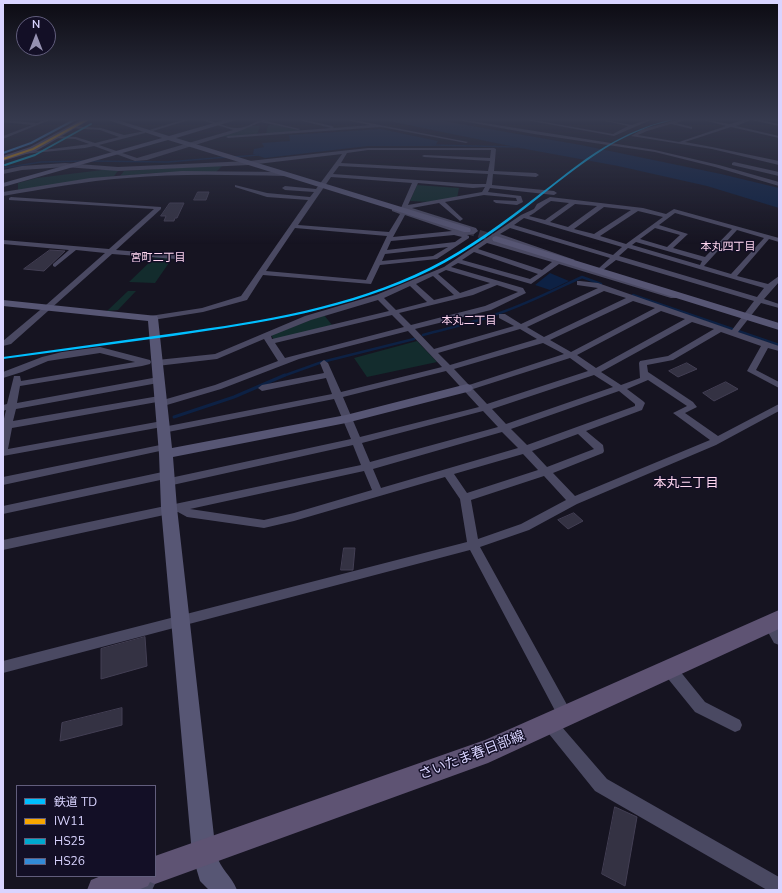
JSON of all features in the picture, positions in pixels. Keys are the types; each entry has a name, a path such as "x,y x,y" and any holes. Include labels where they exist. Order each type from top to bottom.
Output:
{"main road":[{"name":"さいたま春日部線","path":"156,870 204,854 488,751 670,670 776,627"},
{"path":"101,890 135,877"}],"street":[{"path":"3,185 87,161"},
{"path":"241,161 286,174 320,188"},
{"path":"3,172 22,168 72,165 123,168 252,164 276,161"},
{"path":"3,303 153,318 203,310 244,298 340,161"},
{"path":"389,167 393,161"},
{"path":"422,161 422,162 491,166"},
{"path":"484,194 489,186 493,161"},
{"path":"695,161 728,168 779,183"},
{"path":"704,163 708,161"},
{"path":"728,168 738,161"},
{"path":"747,161 779,168"},
{"path":"224,174 235,164"},
{"path":"244,174 252,164"},
{"path":"338,164 536,175"},
{"path":"734,164 779,174"},
{"path":"718,166 779,183"},
{"path":"116,177 123,168"},
{"path":"3,194 116,177 176,174 286,174"},
{"path":"330,175 489,186 554,193"},
{"path":"261,273 368,282 404,210 416,181"},
{"path":"237,186 267,195 312,199"},
{"path":"285,188 320,188 357,194 404,210 464,233 472,233 475,231 474,229 404,210 354,198 348,194"},
{"path":"337,190 467,230"},
{"path":"3,344 48,307 159,208 9,200 21,192"},
{"path":"484,194 509,210"},
{"path":"404,210 440,201 484,194 519,196 520,202 496,201"},
{"path":"16,384 154,362 217,356 268,338 308,318 379,298 434,274 493,238 523,216 536,210 539,205 550,198 668,216"},
{"path":"440,201 460,219"},
{"path":"545,223 574,202"},
{"path":"569,229 603,205"},
{"path":"594,237 636,210"},
{"path":"601,269 627,246 674,211 779,240"},
{"path":"523,216 769,287"},
{"path":"293,226 390,237 454,233 467,237 435,258 378,263"},
{"path":"510,226 779,306"},
{"path":"655,226 685,234 668,249"},
{"path":"700,267 736,228"},
{"path":"733,276 768,237"},
{"path":"493,238 557,262 657,292 681,297"},
{"path":"493,238 664,288 681,297"},
{"path":"493,238 779,327"},
{"path":"636,240 707,260"},
{"path":"3,242 175,257"},
{"path":"384,252 457,244"},
{"path":"55,265 75,248"},
{"path":"474,250 543,273"},
{"path":"457,261 531,282 557,262"},
{"path":"5,426 160,401 218,387 282,361 488,308 522,293 520,290 497,282 446,268"},
{"path":"434,274 459,296"},
{"path":"736,331 760,301 769,287 779,278"},
{"path":"268,338 432,304 497,282"},
{"path":"580,283 595,285 779,349"},
{"path":"412,284 432,304"},
{"path":"432,352 520,327 604,288"},
{"path":"379,298 448,368 573,501"},
{"path":"3,453 337,396 448,368 544,340 632,298"},
{"path":"3,481 346,419 467,388 571,355 661,308"},
{"path":"175,507 187,513 264,524 301,515 524,450 639,408 640,403 596,370 502,316"},
{"path":"153,318 154,362 158,380 168,479 175,507 181,621 204,854 209,872 225,890"},
{"path":"3,510 357,441 485,408 596,370 691,319"},
{"path":"643,368 670,358 722,329"},
{"path":"268,338 282,361"},
{"path":"766,344 751,371 779,385"},
{"path":"3,375 62,354 100,350 154,362"},
{"path":"626,354 690,404 692,407 678,413 717,440"},
{"path":"324,363 378,493"},
{"path":"3,545 367,467 504,428 620,388 644,379 643,368"},
{"path":"3,449 7,407 16,384 19,370"},
{"path":"262,388 329,375"},
{"path":"7,407 158,380"},
{"path":"3,667 473,545 525,526 573,501 636,476 717,440 779,407"},
{"path":"465,498 545,472 599,451 599,447 579,430"},
{"path":"448,473 465,498 473,545 558,721 601,785 779,887"},
{"path":"670,670 700,707 735,725"},
{"path":"143,890 150,877"}],"green space":[{"path":"223,165 216,172 153,173 120,176 124,171"},
{"path":"110,169 118,171 114,176 18,191 18,183 37,178"},
{"path":"417,185 459,188 457,198 430,202 410,201"},
{"path":"156,256 173,257 155,283 129,282"},
{"path":"128,291 136,291 118,310 107,311"},
{"path":"324,315 332,325 274,340 271,335"},
{"path":"417,341 437,362 367,377 354,358"}],"water":[{"path":"589,161 657,161 779,188 779,208 707,186"},
{"path":"550,273 569,281 550,290 535,285"}],"building":[{"path":"198,192 209,192 206,200 194,200"},
{"path":"170,203 184,203 174,221 164,221 166,216 161,216"},
{"path":"50,250 65,251 44,271 24,269"},
{"path":"687,363 697,369 678,377 669,371"},
{"path":"726,382 738,389 714,401 703,393"},
{"path":"574,513 583,521 568,529 558,520"},
{"path":"344,548 355,548 353,570 341,570"},
{"path":"145,637 147,666 101,679 101,649"},
{"path":"122,708 122,725 60,741 62,723"},
{"path":"615,807 637,817 625,886 602,874"}],"waterway":[{"path":"3,168 41,162 85,161"},
{"path":"90,161 168,162 184,161"},
{"path":"423,335 479,320 508,310 582,277 601,284"},
{"path":"633,295 779,345"},
{"path":"283,376 322,362 414,339"},
{"path":"174,417 234,397 285,375"}],"tunnel":[{"path":"467,230 496,239"}],"rail line":[{"name":"TD","path":"3,358 270,320 335,305 368,295 430,269 457,254 509,219 585,161"}],"transit line":[{"name":"HS25","path":"5,165 18,161"}],"district":[{"name":"本丸四丁目","path":"728,247"},
{"name":"宮町二丁目","path":"158,258"},
{"name":"本丸二丁目","path":"469,321"},
{"name":"本丸三丁目","path":"686,484"}]}
